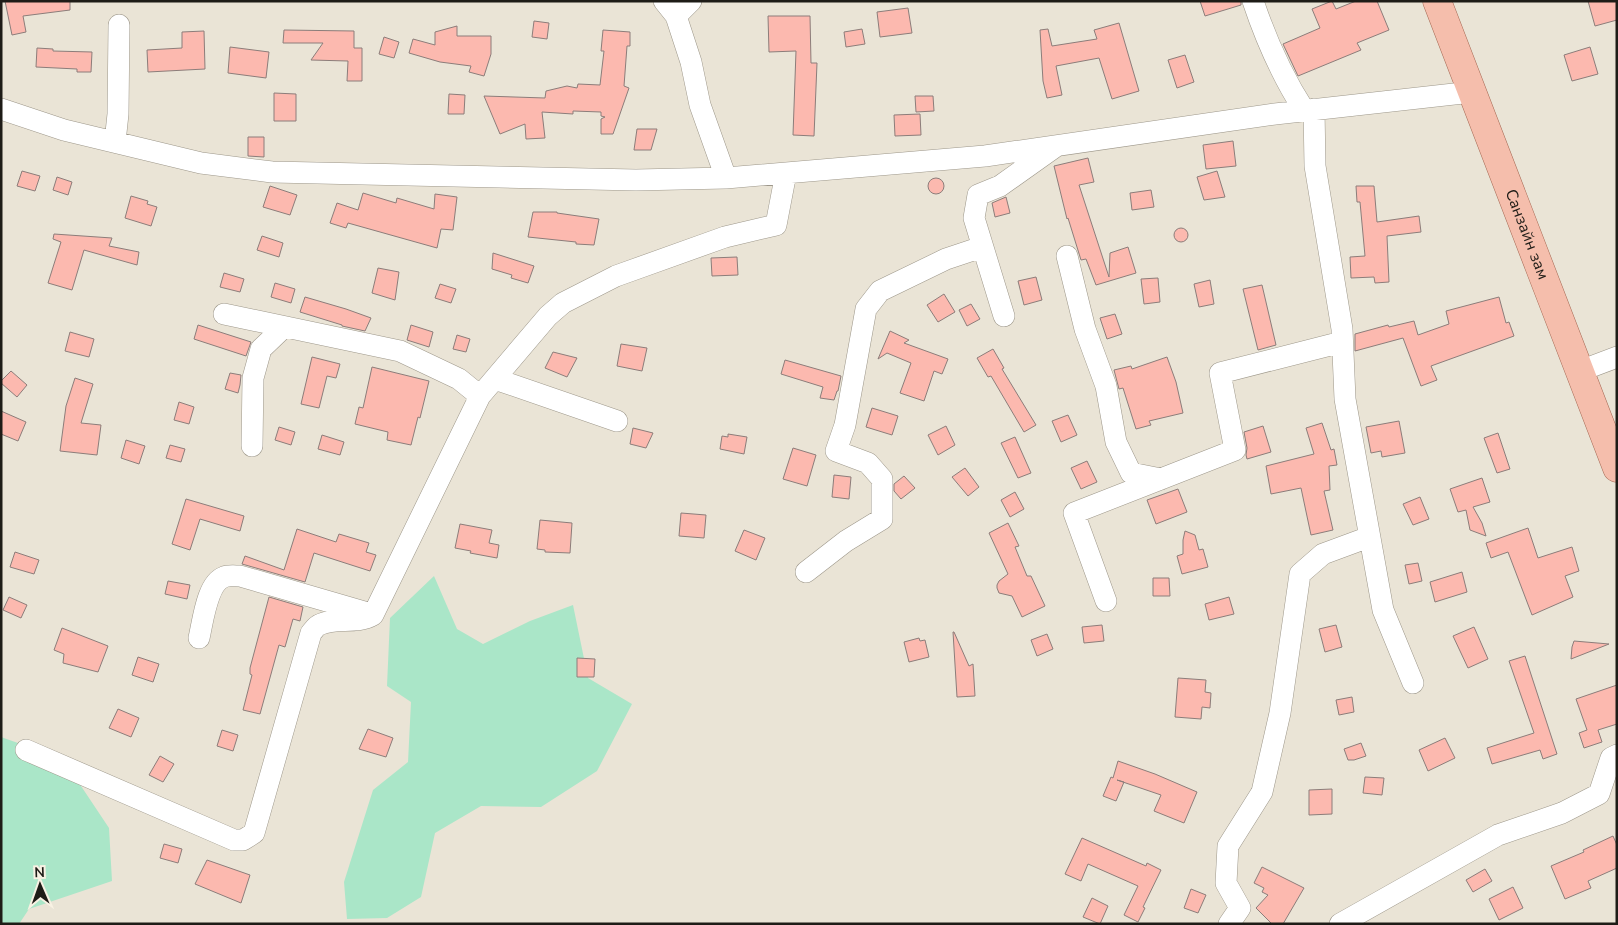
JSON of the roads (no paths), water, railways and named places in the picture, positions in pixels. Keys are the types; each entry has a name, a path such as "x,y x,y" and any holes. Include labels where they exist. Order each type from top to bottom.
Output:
{"main road":[{"name":"Санзайн зам","path":"1437,1 1617,468"}],"street":[{"path":"691,1 670,9 691,62 700,105 726,178"},
{"path":"1253,1 1265,36 1289,87 1309,110 1315,166 1342,329 1345,399 1369,537 1383,610 1413,683"},
{"path":"115,142 118,114 119,25"},
{"path":"3,111 64,130 201,163 272,172 636,180 726,178 985,156 1309,110 1472,92"},
{"path":"1004,316 974,218 978,195 1000,186 1059,145"},
{"path":"26,750 234,840 243,840 254,833 311,633 319,625 333,621 364,620 373,614 480,396 548,316 563,303 616,276 725,237 776,225 786,173"},
{"path":"806,572 846,541 882,519 882,479 868,463 836,451 845,425 866,309 880,291 946,260 982,247"},
{"path":"1067,256 1085,328 1106,386 1116,442 1131,473 1161,479"},
{"path":"224,314 400,351 459,379 480,396"},
{"path":"252,446 253,378 261,349 284,327"},
{"path":"1106,600 1074,513 1235,450 1220,373 1342,342"},
{"path":"1580,371 1617,357"},
{"path":"495,379 617,422"},
{"path":"1229,924 1240,908 1226,883 1228,846 1262,792 1280,713 1300,574 1323,554 1369,537"},
{"path":"199,638 214,584 224,576 240,576 373,614"},
{"path":"1340,924 1498,836 1562,813 1599,794 1610,758 1617,755"}]}
